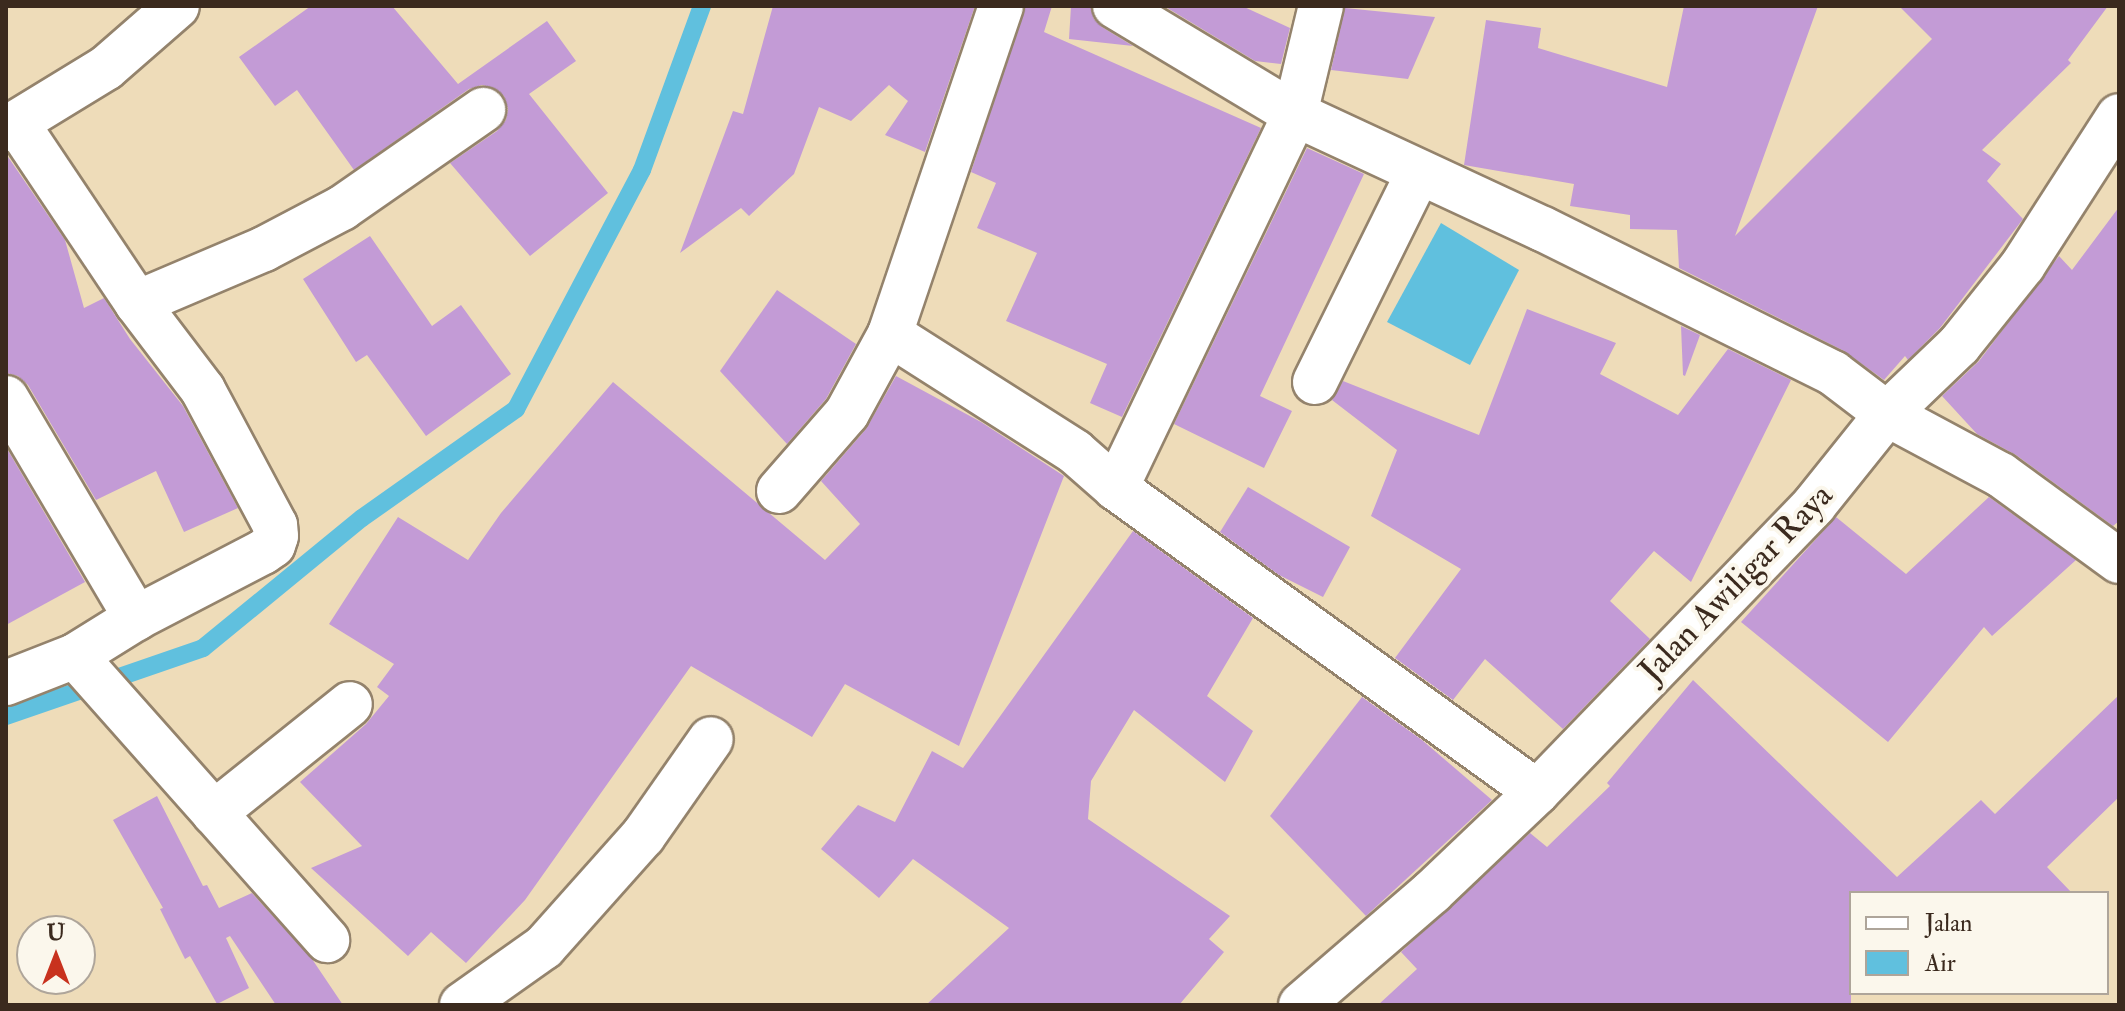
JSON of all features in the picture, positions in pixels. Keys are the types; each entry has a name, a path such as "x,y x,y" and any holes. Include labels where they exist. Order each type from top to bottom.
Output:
{"street":[{"path":"6,683 75,656 136,618 263,552 273,545 276,536 275,525 203,390 12,127 106,68 177,6"},
{"path":"779,491 847,413 890,334 1001,6"},
{"path":"1115,6 1295,114 1833,373 1887,414 2001,475 2119,561"},
{"path":"1116,488 1295,114 1321,6"},
{"path":"137,303 264,249 342,208 483,110"},
{"name":"Jalan Awiligar Raya","path":"1301,1005 1432,892 1537,792 1814,505 1887,414 1959,345 2023,265 2119,116"},
{"path":"1315,382 1419,172"},
{"path":"890,334 1075,452 1116,488 1537,792"},
{"path":"6,398 136,618"},
{"path":"75,656 327,940"},
{"path":"214,813 350,704"},
{"path":"462,1005 544,947 643,836 711,739"}],"water":[{"path":"1441,223 1519,270 1470,365 1387,322"}],"building":[{"path":"311,6 392,6 458,84 547,21 576,61 529,94 608,193 530,256 450,163 497,131 506,120 508,109 504,96 494,88 482,85 469,89 354,170 297,90 275,106 239,57"},
{"path":"773,6 975,6 925,152 885,135 908,101 889,85 851,121 819,107 794,174 749,216 741,208 680,253 733,111 743,114"},
{"path":"1025,6 1052,6 1044,32 1261,128 1122,417 1090,403 1107,364 1006,321 1037,253 977,228 996,183 971,172"},
{"path":"1071,6 1090,6 1094,19 1102,27 1133,46 1069,39"},
{"path":"1164,6 1242,6 1290,28 1281,64 1255,61"},
{"path":"1684,6 1818,6 1735,236 1932,39 1899,6 2108,6 2068,60 2071,63 1982,150 2001,164 1987,181 2023,219 1940,328 1908,360 1905,356 1884,380 1844,351 1679,268 1677,230 1630,229 1630,215 1570,206 1574,184 1464,165 1486,20 1541,28 1538,48 1667,87"},
{"path":"1345,8 1435,17 1408,79 1331,70"},
{"path":"1307,148 1364,174 1260,396 1292,411 1264,468 1174,424"},
{"path":"6,154 65,240 84,308 104,298 130,339 183,406 238,508 184,532 156,471 96,500 28,385 18,376 6,373"},
{"path":"2119,207 2119,521 2113,526 2016,455 1977,434 1942,396 1979,361 2059,256 2072,270"},
{"path":"370,236 432,326 461,305 511,374 426,436 367,355 356,362 303,279"},
{"path":"777,290 856,344 826,399 787,444 720,371"},
{"path":"1527,309 1616,343 1600,374 1678,415 1728,349 1791,380 1691,582 1654,551 1610,601 1650,639 1563,729 1485,659 1453,700 1395,658 1461,569 1371,516 1397,450 1332,400 1343,381 1479,435"},
{"path":"1681,326 1700,335 1685,376 1683,375"},
{"path":"896,376 981,422 1064,476 959,746 845,684 812,737 691,666 525,900 466,963 431,932 408,956 311,868 362,846 300,782 366,724 389,696 377,687 394,664 329,624 398,517 468,560 501,513 613,382 825,560 860,524 821,481 866,429"},
{"path":"6,447 85,582 6,625"},
{"path":"1248,487 1350,547 1323,597 1279,575 1220,532"},
{"path":"1989,497 2076,560 1992,636 1984,627 1888,742 1741,622 1836,517 1906,574"},
{"path":"1133,531 1253,618 1207,696 1253,731 1225,782 1134,710 1091,781 1088,819 1230,916 1209,939 1224,952 1179,1005 926,1005 1009,928 913,859 879,898 821,849 858,805 895,822 932,751 963,768"},
{"path":"1693,680 1897,877 1981,800 1995,814 2119,695 2119,797 2047,867 2070,891 1849,891 1851,1005 1378,1005 1417,969 1401,952 1530,833 1547,847 1610,786 1607,783"},
{"path":"1362,697 1422,740 1492,800 1366,916 1270,816"},
{"path":"157,796 203,886 207,885 219,908 252,893 312,959 343,1005 276,1005 230,936 226,938 249,988 217,1004 190,956 185,959 160,909 163,908 113,820"}],"waterway":[{"path":"6,716 203,648 362,518 516,409 642,170 702,6"}]}
